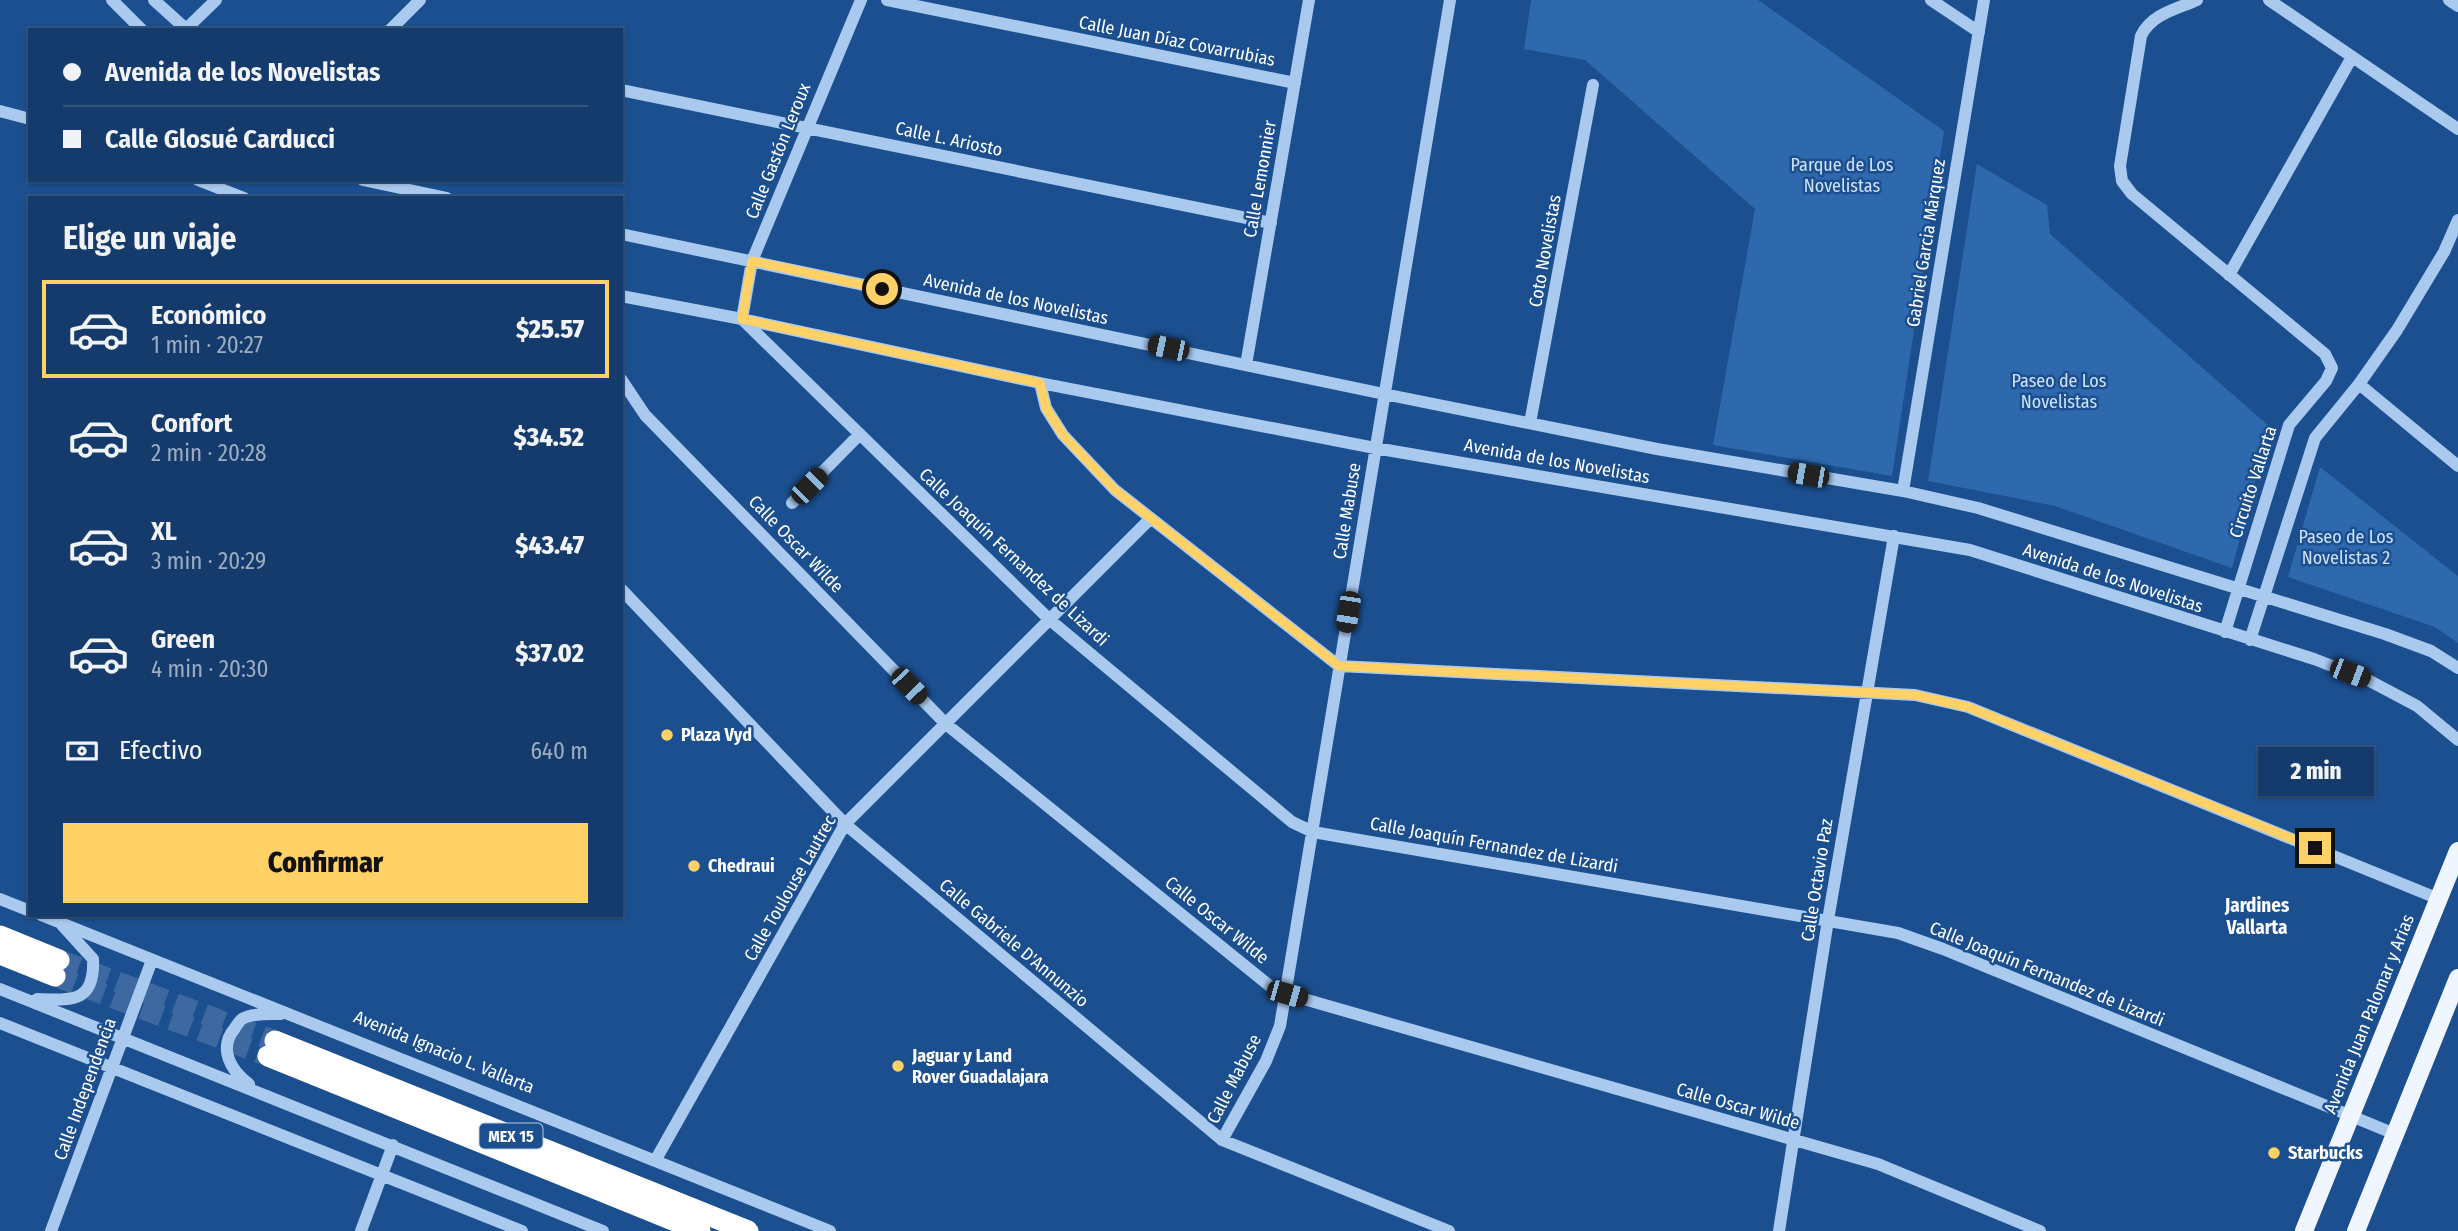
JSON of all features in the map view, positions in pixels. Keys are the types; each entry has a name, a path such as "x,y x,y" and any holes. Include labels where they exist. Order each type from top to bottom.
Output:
{"highway":[{"path":"0,936 57,968 0,954"},
{"name":"MEX 15","path":"700,1231 271,1048 748,1231"}],"main road":[{"name":"Avenida Juan Palomar y Arias","path":"2304,1231 2458,851"},
{"path":"2356,1231 2458,978"}],"street":[{"path":"112,0 140,28"},
{"path":"154,0 184,28"},
{"path":"188,28 216,0"},
{"path":"392,28 420,0"},
{"name":"Calle Gastón Leroux","path":"742,319 752,261 861,0"},
{"name":"Calle Juan Díaz Covarrubias","path":"887,0 1295,83"},
{"name":"Calle Lemonnier","path":"1246,365 1309,0"},
{"name":"Calle Mabuse","path":"1223,1140 1266,1061 1280,1026 1287,994 1450,0"},
{"path":"1931,0 1979,32"},
{"name":"Circuito Vallarta","path":"2197,0 2156,18 2146,25 2141,36 2120,166 2122,181 2132,194 2325,354 2332,368 2326,381 2289,425 2225,632"},
{"path":"2269,0 2458,129"},
{"path":"2449,0 2458,6"},
{"name":"Gabriel Garcia Márquez","path":"1903,491 1979,32 1980,2"},
{"path":"2229,275 2352,57"},
{"name":"Coto Novelistas","path":"1530,423 1593,85"},
{"name":"Calle L. Ariosto","path":"623,90 1270,223"},
{"path":"0,111 28,118"},
{"path":"203,182 239,196"},
{"path":"372,182 438,196"},
{"path":"2250,640 2315,438 2359,384 2397,330 2444,251 2458,220"},
{"name":"Avenida de los Novelistas","path":"623,234 1384,394 1657,449 1903,491 1978,508 2396,638 2431,651 2458,668"},
{"name":"Avenida de los Novelistas","path":"623,296 1040,383 1375,448 1970,550 2314,659 2368,680 2417,706 2458,740"},
{"name":"Calle Joaquín Fernandez de Lizardi","path":"742,319 1050,620 1292,822 1313,832 1898,933 2395,1134"},
{"name":"Calle Oscar Wilde","path":"623,382 645,415 946,724 1276,991 1878,1164 2040,1231"},
{"path":"1040,383 1046,408 1063,435 1115,490 1339,666 1915,695 1968,707 2439,899"},
{"path":"2359,384 2458,466"},
{"path":"792,503 860,434"},
{"name":"Calle Toulouse Lautrec","path":"655,1161 845,824 1150,519"},
{"name":"Calle Octavio Paz","path":"1779,1231 1828,920 1894,536"},
{"name":"Calle Gabriele D'Annunzio","path":"623,591 845,824 1223,1140 1449,1231"},
{"path":"0,899 28,910"},
{"name":"Avenida Ignacio L. Vallarta","path":"46,917 830,1231"},
{"path":"26,999 69,1000 84,993 94,977 93,959 59,923"},
{"name":"Calle Independencia","path":"51,1231 152,960"},
{"path":"0,989 603,1231"},
{"path":"258,1091 240,1078 227,1060 228,1036 242,1019 263,1014 288,1014"},
{"path":"0,1023 522,1231"},
{"path":"361,1231 393,1145"}],"green space":[{"name":"Parque de Los Novelistas","path":"1531,0 1758,0 1944,131 1892,476 1713,445 1755,209 1585,60 1524,49"},
{"name":"Paseo de Los Novelistas","path":"1977,164 2047,205 2050,234 2270,427 2232,568 2055,506 1928,481"},
{"name":"Paseo de Los Novelistas 2","path":"2320,467 2458,576 2458,643 2435,627 2288,577"}],"tunnel":[{"path":"59,960 275,1041"},
{"path":"55,976 268,1056"}],"place":[{"name":"Plaza Vyd","path":"667,735"},
{"name":"Chedraui","path":"694,866"},
{"name":"Jaguar y Land Rover Guadalajara","path":"898,1066"},
{"name":"Starbucks","path":"2274,1153"}],"district":[{"name":"Jardines Vallarta","path":"2257,916"}],"route":[{"path":"882,289 752,261 742,319 1040,383 1046,408 1063,435 1115,490 1339,666 1915,695 1968,707 2315,848"}]}
